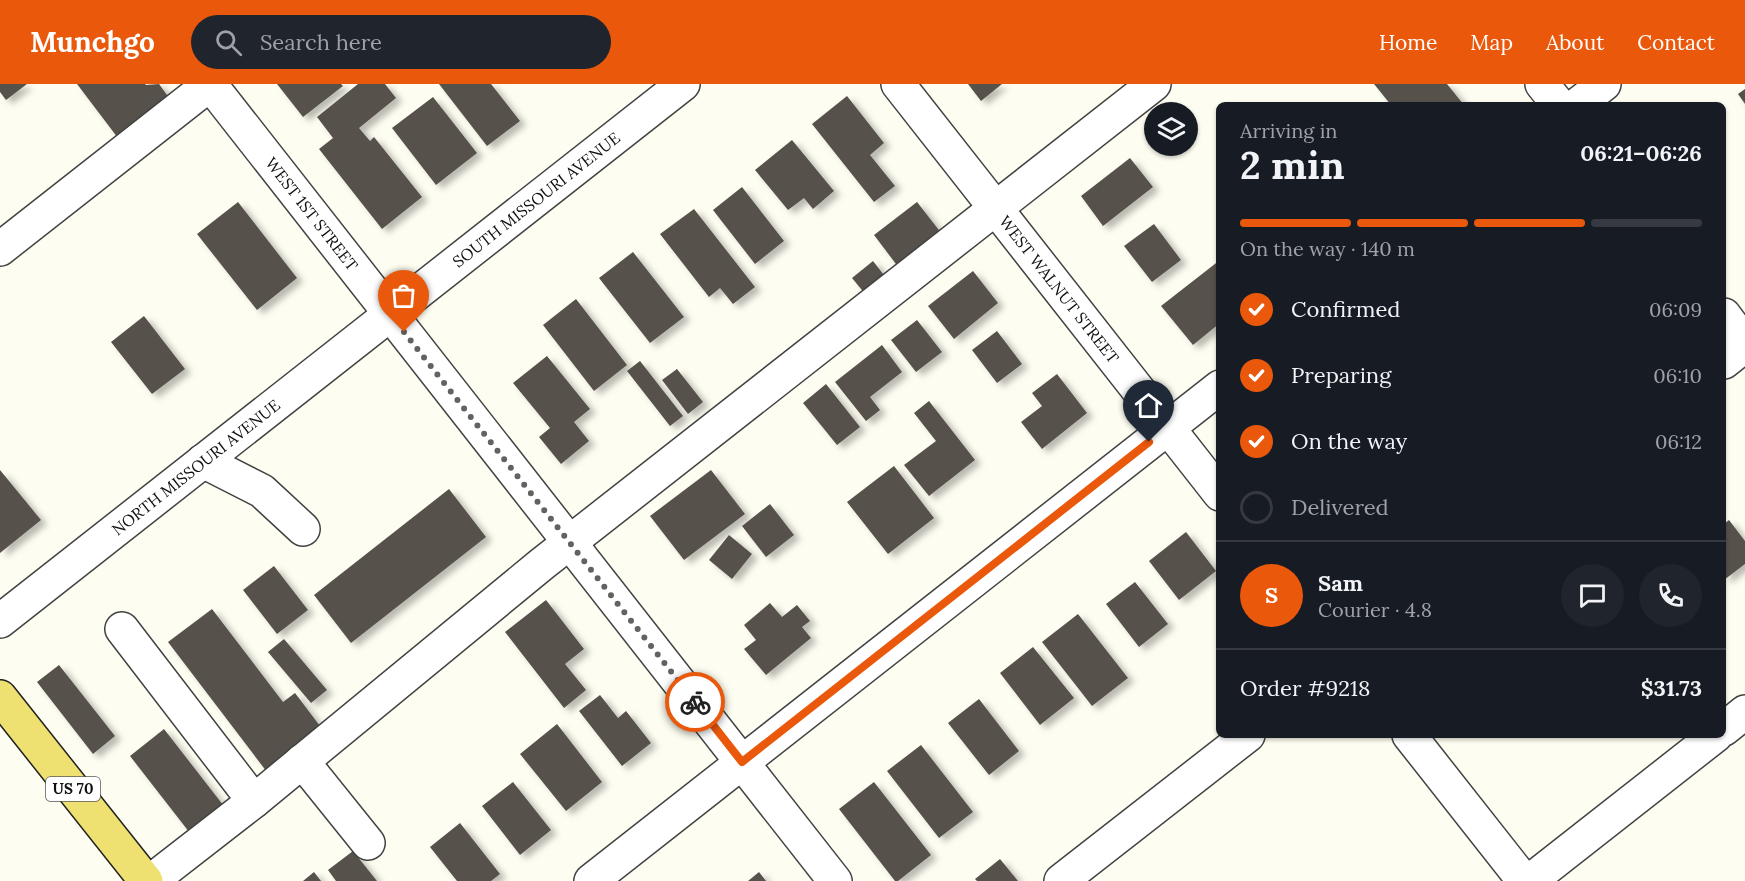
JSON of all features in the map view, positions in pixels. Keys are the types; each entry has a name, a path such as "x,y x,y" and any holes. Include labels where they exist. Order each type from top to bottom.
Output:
{"main road":[{"name":"US 70","path":"0,697 146,881"}],"street":[{"name":"WEST 1ST STREET","path":"210,84 835,881"},
{"path":"0,249 210,84"},
{"name":"SOUTH MISSOURI AVENUE","path":"390,314 683,84"},
{"name":"WEST WALNUT STREET","path":"898,84 1216,489"},
{"path":"151,881 254,801 570,543 1154,84"},
{"path":"1542,84 1557,102"},
{"path":"1581,102 1604,84"},
{"name":"NORTH MISSOURI AVENUE","path":"0,621 390,314"},
{"path":"1726,318 1745,344 1726,360"},
{"path":"591,881 1216,390"},
{"path":"202,461 262,491 303,529"},
{"path":"122,629 254,801"},
{"path":"1726,727 1745,712"},
{"path":"1061,881 1244,738"},
{"path":"1411,738 1524,881"},
{"path":"1530,881 1712,738"},
{"path":"302,761 368,843"}],"building":[{"path":"0,84 27,84 6,100 0,92"},
{"path":"77,84 159,84 175,106 124,146"},
{"path":"277,84 341,84 343,86 303,117"},
{"path":"358,84 385,84 396,98 359,128 370,141 374,137 422,197 382,229 319,149 333,138 317,117"},
{"path":"439,84 491,84 520,121 487,146"},
{"path":"968,84 1002,84 981,101"},
{"path":"1374,84 1447,84 1462,102 1389,102"},
{"path":"1745,89 1745,104 1738,94"},
{"path":"847,96 884,143 870,155 895,186 874,202 812,124"},
{"path":"433,97 477,153 436,185 392,128"},
{"path":"792,140 834,191 813,209 804,198 788,210 755,170"},
{"path":"1130,158 1153,187 1103,226 1081,196"},
{"path":"742,187 784,241 755,264 713,210"},
{"path":"238,202 297,278 257,310 197,234"},
{"path":"917,202 942,234 899,268 874,235"},
{"path":"694,209 755,287 733,304 720,288 709,297 660,234"},
{"path":"1154,224 1181,260 1152,282 1124,246"},
{"path":"633,252 684,317 650,343 599,278"},
{"path":"873,261 887,279 866,295 852,278"},
{"path":"1216,263 1216,326 1193,345 1161,306"},
{"path":"973,271 998,303 954,339 928,306"},
{"path":"576,299 627,365 594,391 543,325"},
{"path":"144,316 185,369 152,394 111,342"},
{"path":"917,320 942,352 916,372 891,340"},
{"path":"997,331 1022,364 997,383 972,350"},
{"path":"882,345 902,372 870,397 880,410 866,421 835,382"},
{"path":"547,356 590,409 574,422 589,441 561,464 539,437 550,428 513,383"},
{"path":"640,361 683,416 670,426 627,371"},
{"path":"677,369 703,402 688,414 662,380"},
{"path":"1057,374 1087,413 1042,449 1021,422 1042,406 1032,393"},
{"path":"826,384 860,427 837,445 803,403"},
{"path":"929,401 975,460 929,496 904,465 936,441 914,413"},
{"path":"894,466 934,518 888,554 847,502"},
{"path":"0,470 41,520 0,553"},
{"path":"711,470 745,514 684,560 650,516"},
{"path":"449,489 486,537 351,643 314,595"},
{"path":"770,504 794,535 766,557 742,526"},
{"path":"1729,520 1745,541 1745,564 1726,578 1726,522"},
{"path":"1186,532 1216,571 1179,600 1149,561"},
{"path":"729,535 752,554 732,579 709,560"},
{"path":"274,566 308,610 277,634 243,590"},
{"path":"1135,582 1168,624 1139,647 1106,604"},
{"path":"546,600 584,649 565,664 586,690 564,708 505,632"},
{"path":"770,603 782,617 797,605 810,621 802,627 811,638 766,675 744,649 756,640 744,625"},
{"path":"212,609 283,702 295,693 326,734 270,776 168,642"},
{"path":"1078,614 1128,678 1092,706 1042,642"},
{"path":"284,639 327,690 311,703 268,652"},
{"path":"1033,647 1074,698 1040,725 1000,673"},
{"path":"59,665 115,736 93,754 37,682"},
{"path":"600,695 618,718 626,711 651,743 622,766 579,711"},
{"path":"979,699 1019,751 989,775 948,723"},
{"path":"557,724 602,782 566,811 520,754"},
{"path":"164,729 227,810 193,837 130,756"},
{"path":"921,745 973,812 939,838 887,771"},
{"path":"513,782 551,830 520,855 482,806"},
{"path":"874,782 931,855 898,881 895,881 839,809"},
{"path":"460,823 500,874 491,881 457,881 430,847"},
{"path":"353,851 377,881 336,881 328,870"},
{"path":"1000,859 1018,881 977,881 975,879"},
{"path":"314,872 321,881 303,881"},
{"path":"759,872 766,881 748,881"}],"way so far":[{"path":"404,332 695,702"}],"route":[{"path":"695,702 742,762 1149,442"}]}
